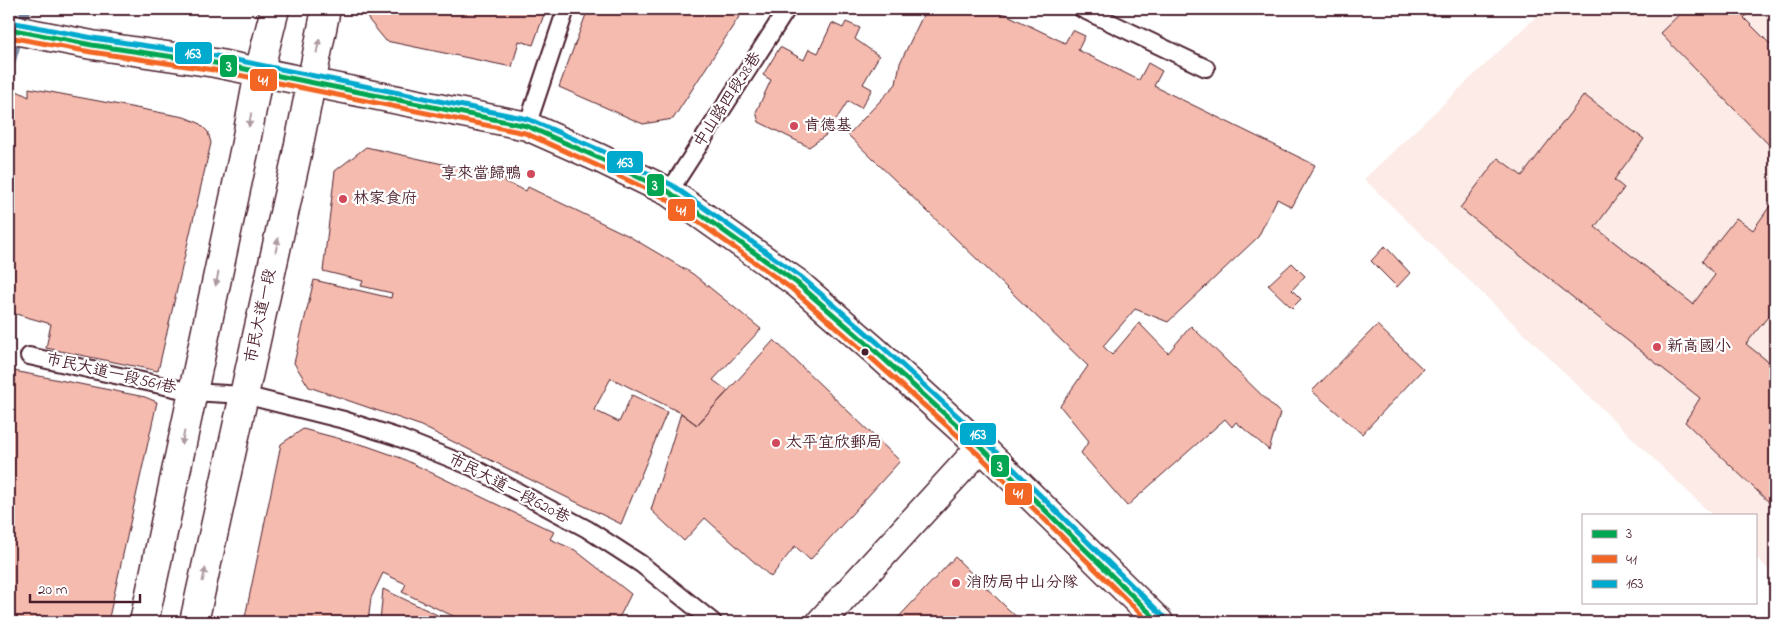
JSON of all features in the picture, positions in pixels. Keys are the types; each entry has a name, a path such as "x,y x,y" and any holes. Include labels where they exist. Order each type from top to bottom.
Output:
{"street":[{"path":"144,622 246,147 259,72 275,9"},
{"name":"市民大道一段","path":"194,622 296,159 326,9"},
{"path":"9,29 92,45 215,63 527,126 669,192 797,283 981,447 1159,622"},
{"path":"821,622 981,447"}],"lane":[{"path":"527,126 566,9"},
{"name":"中山路四段28巷","path":"669,192 787,9"},
{"path":"1082,9 1206,68"},
{"name":"市民大道一段561巷","path":"29,356 192,392"},
{"name":"市民大道一段620巷","path":"192,392 244,395 344,420 397,437 472,466 587,529 641,564 713,622"}],"shaded area":[{"name":"新高國小","path":"1544,9 1775,9 1775,575 1756,557 1756,514 1711,514 1364,179"}],"building":[{"path":"370,9 546,9 533,45 519,41 512,67 386,41 368,19"},
{"path":"588,9 744,9 673,119 643,124 559,87"},
{"path":"926,9 995,9 1065,43 1072,30 1085,36 1078,50 1139,80 1148,63 1162,71 1154,86 1315,165 1292,207 1277,199 1258,237 1168,322 1135,309 1103,346 1112,355 1139,323 1168,353 1191,326 1280,413 1269,450 1236,422 1232,427 1225,419 1127,506 1081,453 1089,441 1060,406 1088,366 848,135 896,84 900,63"},
{"path":"1685,9 1753,9 1744,18 1775,49 1775,151 1660,33"},
{"path":"846,22 860,28 855,39 879,56 863,84 872,89 861,108 848,101 826,135 809,147 759,122 756,112 771,80 763,75 780,47 804,60 809,49 818,53 832,23 843,28"},
{"path":"29,88 184,117 199,123 208,132 211,143 158,371 46,348 51,324 9,312 9,160 11,154 9,154 9,106 13,89 29,97"},
{"path":"1584,95 1644,139 1614,180 1624,188 1595,227 1693,304 1715,275 1702,261 1736,218 1753,230 1775,199 1775,308 1746,344 1775,367 1775,508 1685,422 1700,398 1460,208 1498,158 1522,176"},
{"path":"366,147 506,178 505,182 526,191 528,187 627,235 693,274 761,329 713,380 728,391 697,425 681,413 611,378 594,410 619,422 632,395 667,412 621,524 419,425 309,387 294,363 314,280 391,298 392,293 361,286 363,281 323,271 335,171"},
{"path":"1385,246 1410,273 1397,287 1371,261"},
{"path":"1292,263 1305,276 1292,290 1301,299 1292,308 1268,285"},
{"path":"1377,325 1423,369 1362,434 1312,391"},
{"name":"太平宜欣郵局","path":"774,340 900,461 810,560 795,546 771,577 705,518 684,541 651,510 681,413 697,425"},
{"path":"9,370 145,397 157,402 108,622 9,622"},
{"path":"303,429 367,446 401,458 554,532 550,539 575,550 631,594 617,622 466,622 402,592 406,584 383,573 371,598 368,622 244,622 281,444"},
{"name":"消防局中山分隊","path":"955,557 1008,609 1022,622 894,622"},
{"path":"383,589 452,622 380,622"}],"waterway":[{"path":"9,65 26,9"}],"transit line":[{"name":"163","path":"10,22 93,38 216,56 528,119 602,151 672,185 801,277 878,343 986,442 1164,617"},
{"name":"3","path":"9,29 92,45 215,63 527,126 669,192 797,283 873,349 981,447 1159,622"},
{"name":"41","path":"9,37 91,52 214,70 525,133 665,198 792,289 868,355 976,452 1149,622"}],"place":[{"name":"肯德基","path":"794,126"},
{"name":"享來當歸鴨","path":"531,174"},
{"name":"林家食府","path":"343,199"},
{"name":"新高國小","path":"1657,347"},
{"name":"太平宜欣郵局","path":"776,443"},
{"name":"消防局中山分隊","path":"956,583"}]}
